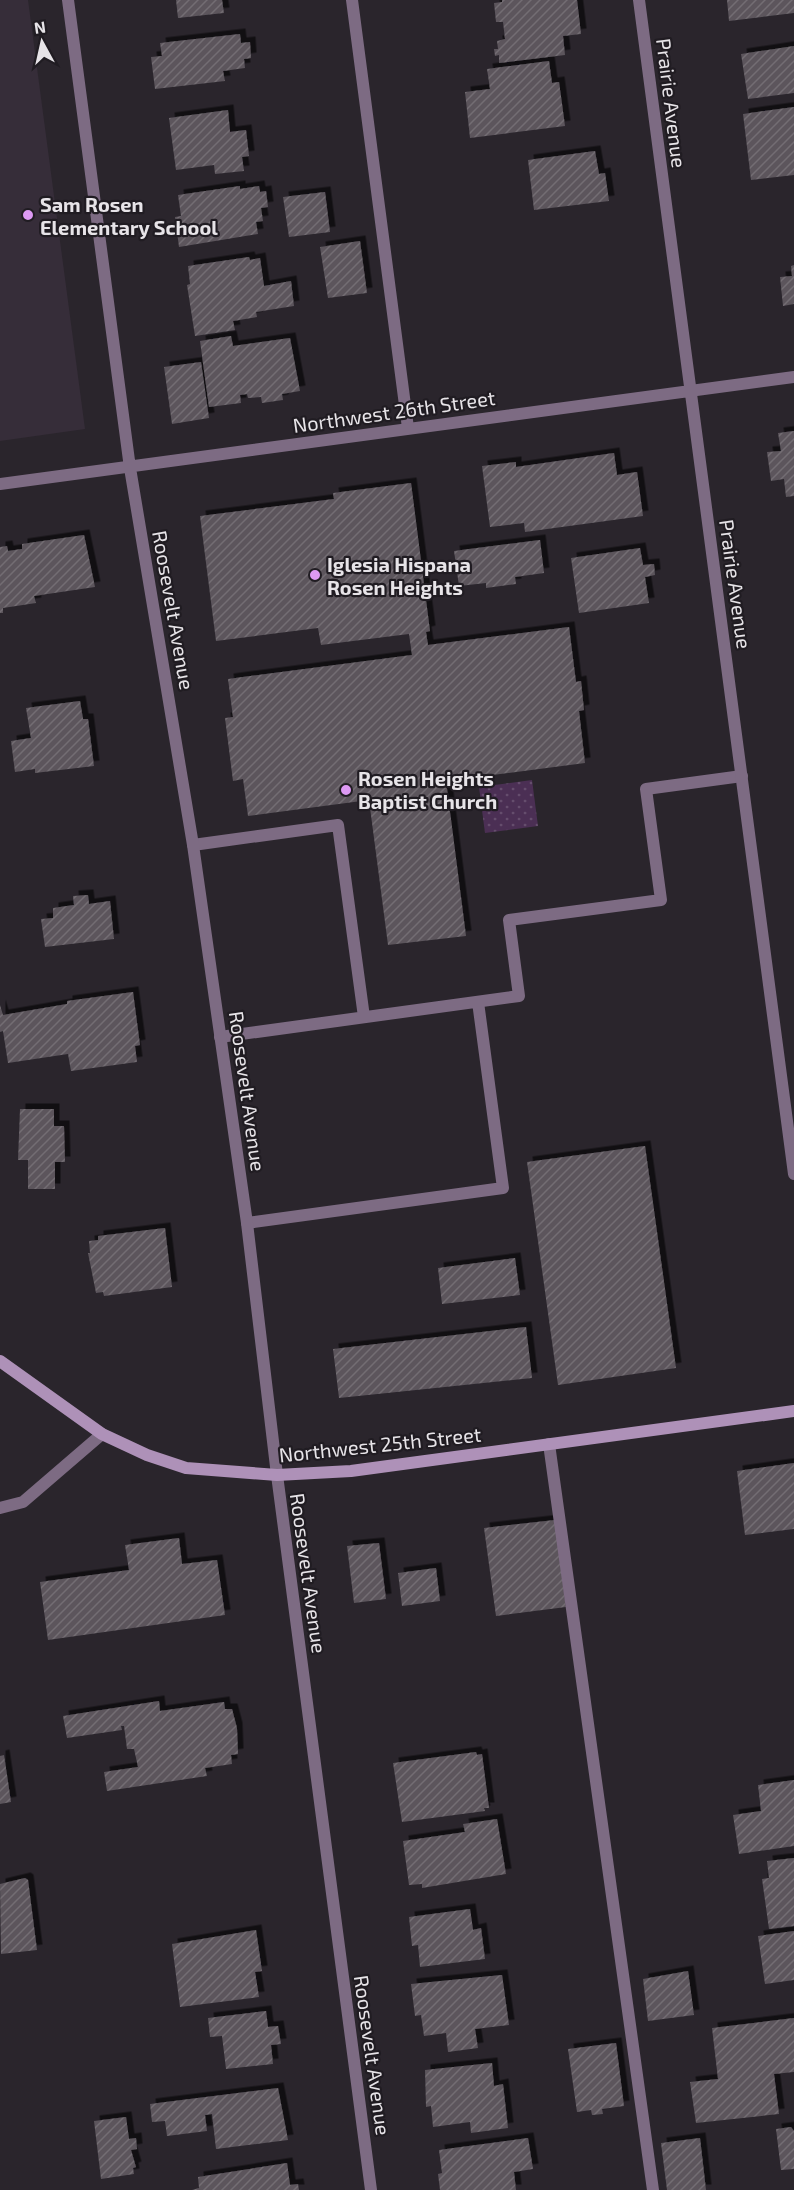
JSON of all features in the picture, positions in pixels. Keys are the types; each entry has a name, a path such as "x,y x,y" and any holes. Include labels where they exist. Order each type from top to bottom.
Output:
{"street":[{"name":"Roosevelt Avenue","path":"68,0 130,468 193,845 247,1223 277,1475 371,2190"},
{"path":"352,0 408,428"},
{"name":"Prairie Avenue","path":"639,0 742,777 791,1124 794,1174"},
{"name":"Northwest 26th Street","path":"0,484 794,377"},
{"path":"220,1037 519,996 509,920 662,900 646,789 742,777"},
{"path":"193,845 338,825 364,1017"},
{"path":"247,1223 503,1188 478,1002"},
{"name":"Northwest 25th Street","path":"0,1361 102,1434 147,1455 186,1468 277,1475 351,1471 794,1411"},
{"path":"0,1508 23,1502 102,1434"},
{"path":"549,1444 653,2190"}],"shaded area":[{"name":"Sam Rosen Elementary School","path":"0,0 28,0 85,429 0,441"},
{"path":"532,780 538,826 485,833 479,787"}],"building":[{"path":"176,0 222,0 224,13 178,18"},
{"path":"502,0 577,0 581,34 563,36 565,55 499,63 499,55 495,56 494,49 498,49 497,41 505,39 503,22 496,22 494,3 502,2"},
{"path":"727,0 794,0 794,13 729,21"},
{"path":"240,34 241,43 250,42 251,58 244,59 245,68 223,71 225,81 155,89 151,57 162,56 160,43"},
{"path":"794,46 794,93 748,99 741,54"},
{"path":"549,61 552,83 559,82 565,126 470,138 465,92 490,89 487,69"},
{"path":"794,107 794,175 751,180 743,114"},
{"path":"228,110 230,132 246,130 249,156 242,157 244,171 215,174 214,165 176,170 169,118"},
{"path":"595,151 599,174 605,173 609,201 534,210 528,160"},
{"path":"240,186 240,189 259,186 260,192 266,191 268,207 261,208 263,221 256,222 258,234 179,247 175,217 181,216 178,195"},
{"path":"325,192 330,232 289,237 283,197"},
{"path":"360,241 367,293 328,298 320,247"},
{"path":"249,257 250,260 260,258 264,286 291,281 294,306 256,312 257,317 233,321 235,330 195,336 187,285 190,284 188,266"},
{"path":"794,265 794,304 783,306 780,277 792,276 791,266"},
{"path":"231,336 233,346 290,338 300,391 282,394 283,400 262,403 261,397 248,398 247,394 240,395 241,403 209,407 200,341"},
{"path":"201,362 209,418 172,424 164,367"},
{"path":"794,431 794,496 786,497 784,479 771,481 767,452 781,451 778,433"},
{"path":"614,453 617,475 637,472 643,516 525,532 524,523 490,527 482,466 516,462 516,467"},
{"name":"Rosen Heights Baptist Church","path":"411,483 430,631 426,632 428,645 569,627 576,682 581,681 584,710 579,711 585,763 446,781 466,936 388,945 369,800 248,816 243,779 233,781 225,718 233,717 228,679 412,655 409,634 321,645 318,628 216,641 200,516 334,499 333,493"},
{"path":"84,535 95,587 34,596 36,603 3,608 3,613 0,613 0,547 7,546 8,551 22,549 22,544"},
{"path":"540,540 544,573 515,577 516,584 486,588 486,583 459,586 454,551"},
{"path":"640,548 643,565 654,564 655,575 645,577 649,603 579,613 571,558"},
{"path":"80,701 83,719 88,719 94,766 35,773 35,769 15,772 11,741 31,738 26,708"},
{"path":"88,895 89,904 110,901 114,939 45,947 41,919 53,918 53,908 74,905 73,896"},
{"path":"133,992 140,1045 135,1046 137,1062 71,1071 68,1054 8,1063 3,1031 0,1032 0,1005 3,1015 67,1004 67,1001"},
{"path":"20,1109 54,1109 54,1126 64,1126 65,1162 55,1162 55,1189 28,1189 28,1160 18,1160"},
{"path":"645,1146 676,1368 558,1385 527,1162"},
{"path":"165,1228 172,1287 104,1296 103,1292 96,1293 88,1253 90,1253 89,1241 98,1240 98,1236"},
{"path":"515,1258 520,1295 442,1304 438,1268"},
{"path":"526,1327 532,1378 339,1398 333,1349"},
{"path":"794,1463 794,1529 745,1535 737,1471"},
{"path":"555,1520 566,1607 496,1616 484,1528"},
{"path":"179,1538 182,1564 217,1560 225,1615 48,1640 40,1582 129,1570 125,1545"},
{"path":"379,1543 386,1599 354,1603 347,1546"},
{"path":"436,1568 440,1601 402,1606 398,1573"},
{"path":"159,1701 160,1711 224,1702 225,1709 232,1709 237,1728 238,1754 231,1755 232,1764 205,1768 207,1776 107,1791 104,1772 138,1767 134,1749 127,1749 124,1726 121,1726 122,1730 67,1738 63,1716"},
{"path":"476,1752 477,1755 482,1754 489,1808 484,1808 485,1811 402,1822 393,1763"},
{"path":"4,1755 11,1802 0,1804 0,1756"},
{"path":"794,1780 794,1846 739,1854 733,1815 761,1811 758,1785"},
{"path":"497,1819 506,1874 422,1888 422,1884 409,1885 403,1841 465,1832 463,1824"},
{"path":"794,1858 794,1926 769,1929 762,1879 769,1878 767,1861"},
{"path":"25,1878 28,1880 37,1950 1,1954 0,1884"},
{"path":"470,1909 473,1930 481,1928 485,1959 420,1967 418,1945 412,1946 409,1917"},
{"path":"256,1930 262,1971 255,1972 259,1997 180,2007 172,1944"},
{"path":"794,1931 794,1980 765,1984 758,1936"},
{"path":"688,1971 694,2015 648,2021 643,1979"},
{"path":"502,1975 509,2025 475,2029 478,2048 448,2052 446,2033 424,2036 421,2015 415,2016 411,1984"},
{"path":"266,2011 268,2027 278,2026 281,2044 271,2045 273,2064 226,2069 222,2036 210,2037 208,2018"},
{"path":"794,2018 794,2072 774,2074 779,2114 696,2123 690,2082 718,2079 712,2028"},
{"path":"616,2043 624,2106 602,2109 603,2114 592,2115 591,2110 577,2112 568,2049"},
{"path":"492,2063 494,2086 503,2084 508,2128 471,2133 470,2122 433,2127 431,2106 426,2107 425,2070"},
{"path":"278,2088 288,2140 216,2149 212,2114 205,2115 207,2131 167,2136 165,2121 152,2122 150,2104"},
{"path":"126,2117 129,2139 136,2138 137,2149 131,2150 136,2167 133,2168 134,2174 101,2179 94,2121"},
{"path":"791,2127 794,2131 794,2169 781,2170 776,2129"},
{"path":"528,2138 533,2169 514,2172 516,2190 440,2190 438,2174 442,2173 439,2150"},
{"path":"700,2138 706,2190 667,2190 661,2143"},
{"path":"287,2163 290,2185 298,2184 299,2190 192,2190 199,2188 198,2177"}],"place":[{"name":"Sam Rosen Elementary School","path":"28,215"},
{"name":"Iglesia Hispana Rosen Heights","path":"315,575"},
{"name":"Rosen Heights Baptist Church","path":"346,790"}]}
